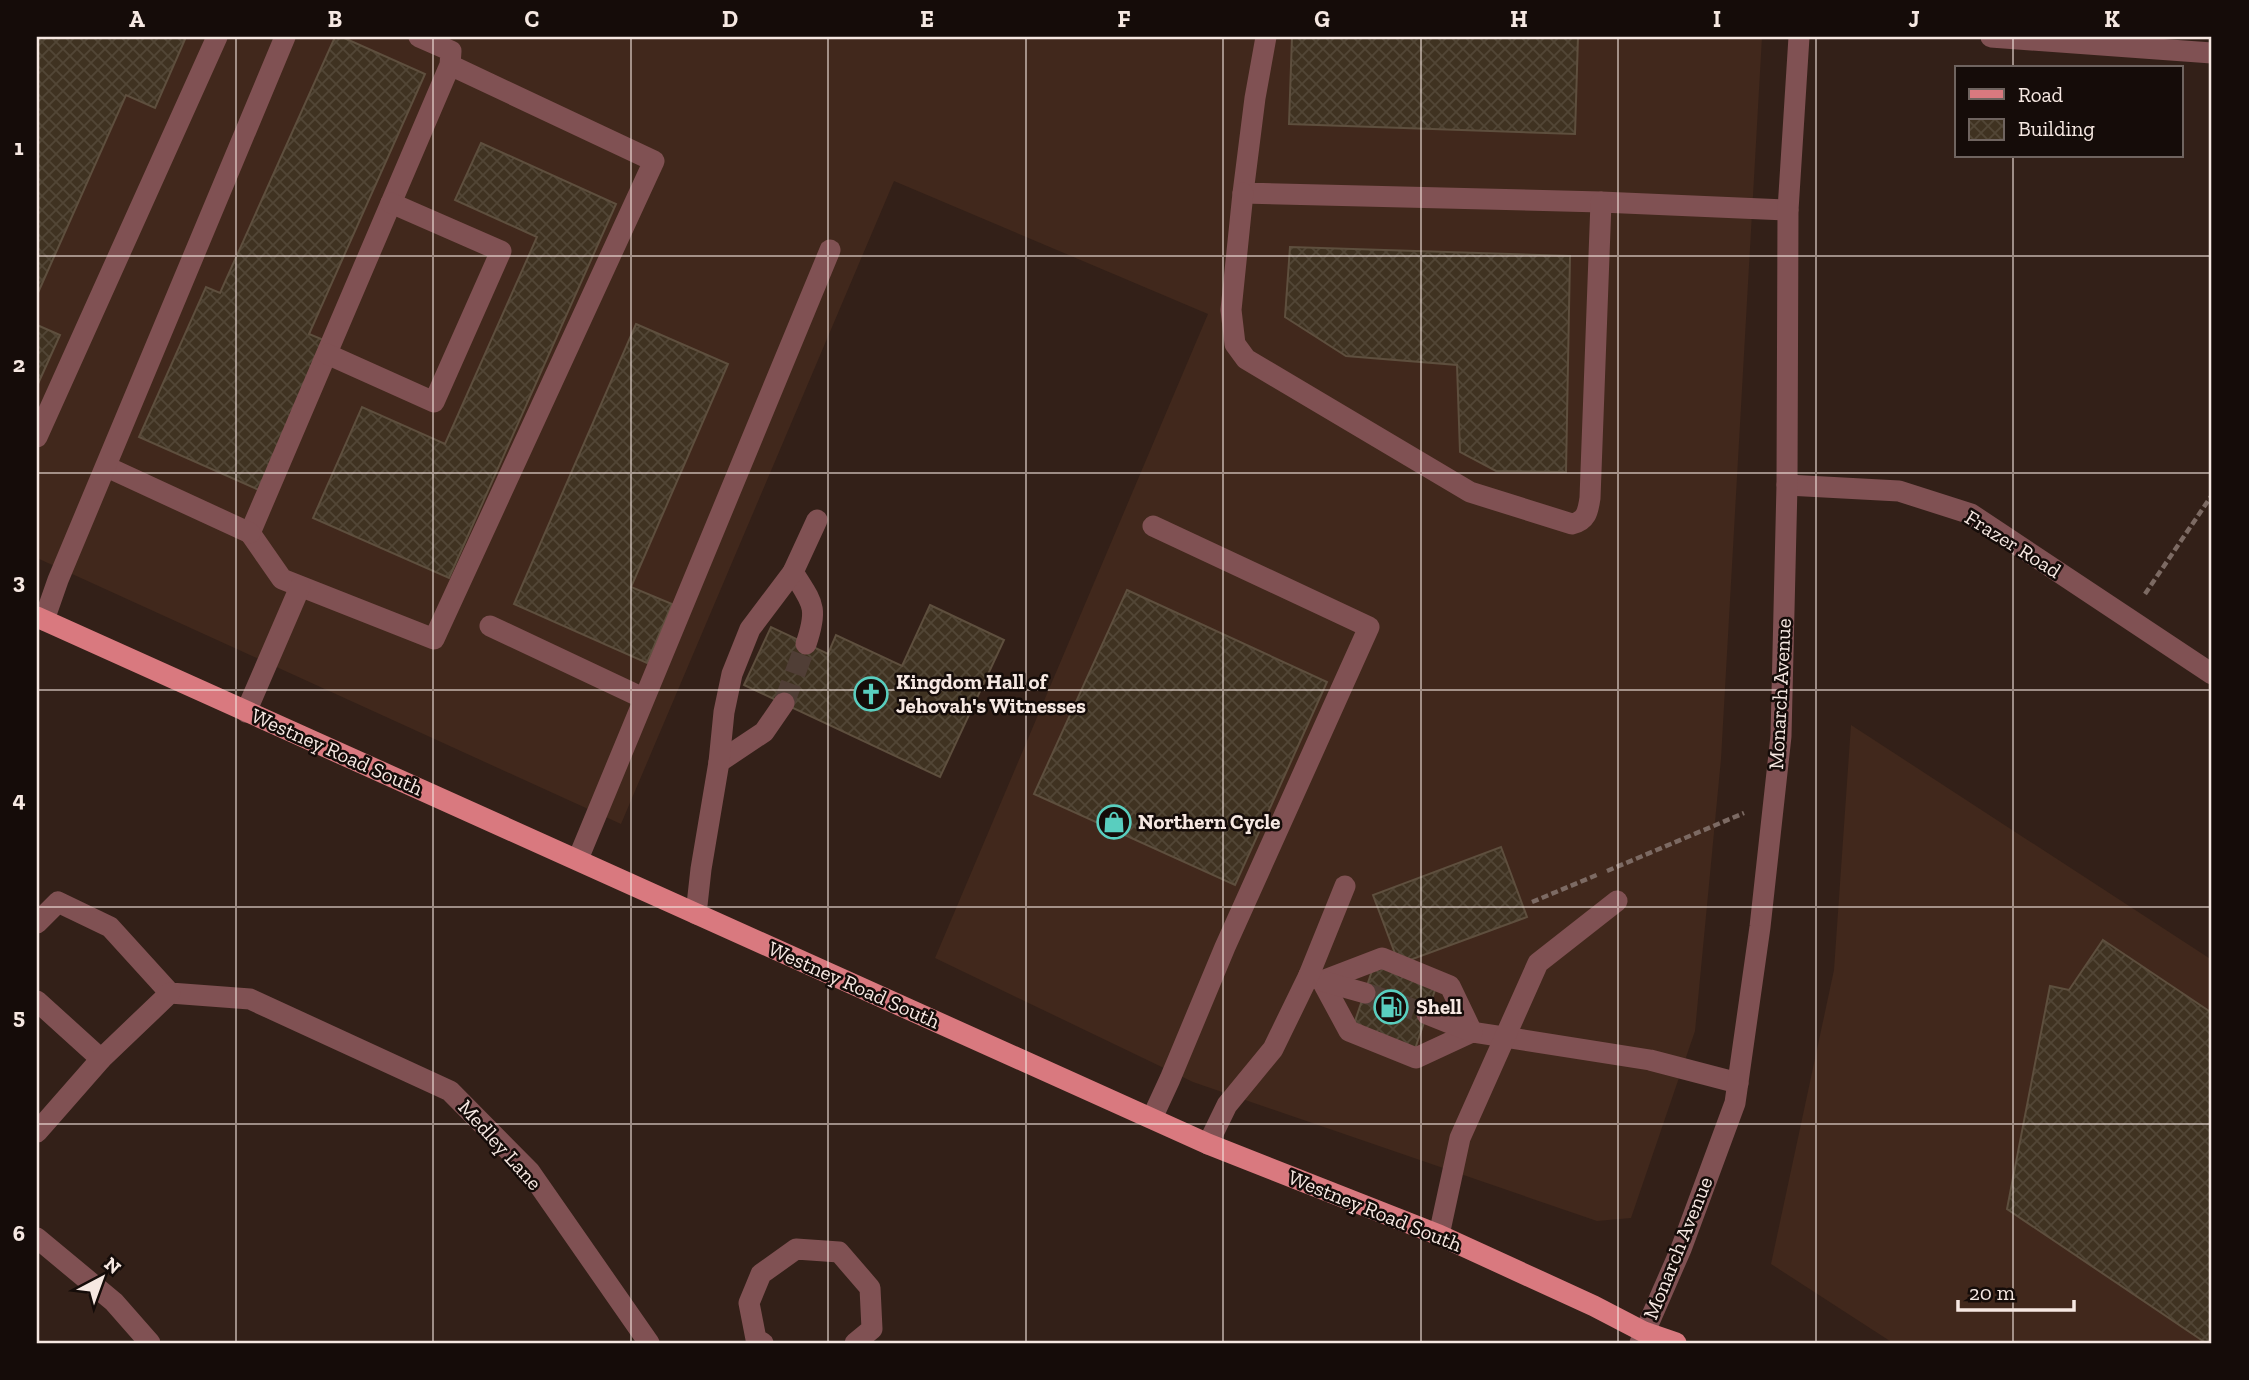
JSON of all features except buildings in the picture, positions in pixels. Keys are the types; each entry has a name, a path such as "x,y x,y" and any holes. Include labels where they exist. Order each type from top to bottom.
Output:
{"main road":[{"name":"Westney Road South","path":"40,619 1208,1144 1439,1235 1594,1306 1642,1338 1676,1343"}],"street":[{"path":"37,437 217,37"},
{"path":"40,619 107,467 285,37"},
{"path":"250,533 450,65 451,51 419,37"},
{"path":"1266,37 1255,98 1231,310 1235,344 1247,359 1470,492 1572,524 1580,522 1588,513 1590,498 1601,202"},
{"name":"Monarch Avenue","path":"1642,1338 1681,1249 1735,1103 1760,927 1781,736 1787,485 1788,210 1800,37"},
{"path":"1991,37 2212,53"},
{"path":"107,467 250,533 282,579 434,639 654,160 450,65"},
{"path":"1243,193 1601,202 1788,210"},
{"path":"327,354 434,402 501,251 391,203"},
{"path":"578,859 830,250"},
{"name":"Frazer Road","path":"1787,485 1899,491 1971,514 2212,674"},
{"path":"696,914 724,712 732,674 750,629 793,572 817,520"},
{"path":"1152,1118 1230,934 1369,627 1153,526"},
{"path":"793,572 813,605 813,626 806,644"},
{"path":"246,712 300,587"},
{"path":"490,626 643,698"},
{"path":"719,762 764,732 784,703"},
{"path":"1208,1144 1227,1105 1273,1049 1316,978 1345,886"},
{"path":"1439,1235 1460,1138 1538,962 1617,901"},
{"path":"37,923 58,902 110,927 170,993 101,1059 37,1132"},
{"path":"1316,978 1382,958 1450,986 1472,1032"},
{"path":"1316,978 1365,993"},
{"path":"1316,978 1349,1031 1416,1058 1472,1032"},
{"name":"Medley Lane","path":"170,993 250,999 450,1091 530,1172 649,1343"},
{"path":"37,1001 101,1059"},
{"path":"1427,1014 1472,1032 1650,1060 1738,1083"},
{"path":"37,1238 114,1301 150,1343"},
{"path":"757,1342 749,1303 761,1274 796,1249 839,1252 870,1288 872,1329 855,1343"}],"path":[{"path":"2129,618 2212,495"},
{"path":"1532,902 1773,801"}],"shaded area":[{"path":"37,37 1762,37 1721,759 1695,1031 1631,1218 1597,1221 1193,1082 935,958 1208,314 894,181 621,824 37,558"},
{"path":"1851,725 2212,960 2212,1343 1893,1343 1771,1264 1834,970"}],"tunnel":[{"path":"784,703 806,644"},
{"path":"1365,993 1427,1014"}],"place":[{"name":"Kingdom Hall of Jehovah's Witnesses","path":"871,694"},
{"name":"Northern Cycle","path":"1114,822"},
{"name":"Shell","path":"1391,1007"}]}
